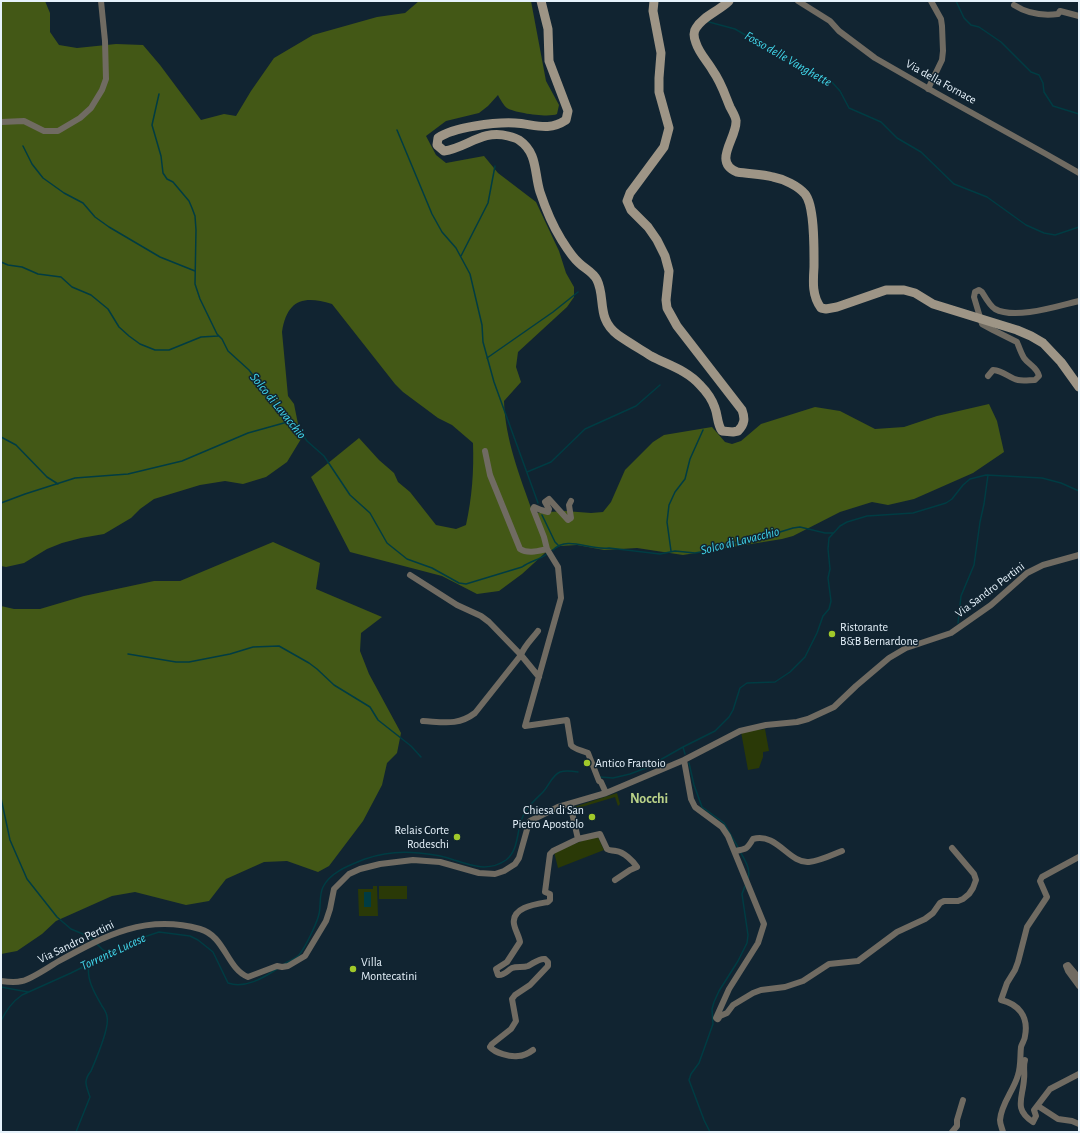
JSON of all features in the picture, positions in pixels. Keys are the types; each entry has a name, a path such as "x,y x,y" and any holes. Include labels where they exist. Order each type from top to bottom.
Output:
{"main road":[{"path":"541,1 548,28 549,61 568,110 566,120 549,127 517,123 501,123 457,130 444,133 438,138 437,145 444,151 451,150 475,139 494,134 505,135 520,141 532,154 535,162 540,191 561,239 580,264 591,272 597,279 601,293 602,310 611,329 651,356 682,370 694,378 706,391 713,404 718,426 722,430 733,432 738,431 743,424 745,418 742,410 677,326 667,308 669,271 665,256 658,240 632,210 627,200 630,193 664,147 670,128 659,92 661,53 654,15 654,1"},
{"path":"729,1 699,24 695,29 694,36 696,44 719,81 736,120 734,135 725,158 727,166 737,172 774,177 790,183 806,195 811,210 814,254 814,294 820,308 826,310 886,290 904,290 914,293 933,304 1017,330 1031,336 1043,343 1061,362 1079,387"}],"street":[{"path":"1,122 24,121 44,131 54,131 72,123 91,108 102,90 106,79 107,68 101,1"},
{"name":"Via della Fornace","path":"798,1 830,21 839,31 875,58 1079,173"},
{"path":"928,89 942,60 943,51 941,20 931,1"},
{"path":"1014,5 1033,14 1046,16 1058,14 1060,11 1079,16"},
{"path":"988,376 993,370 1001,371 1017,380 1035,380 1039,376 1038,370 1028,363 1017,342 982,324 974,297 975,292 979,290 982,292 994,309 1010,313 1033,311 1079,301"},
{"path":"485,451 490,475 520,549 524,552 530,552 547,549"},
{"path":"571,501 569,505 571,518 568,520 549,499 545,502 549,510 547,512 534,507 533,509 547,549 558,567 562,598 525,726 567,720 571,745 573,748 588,753 599,781 601,782 606,793"},
{"name":"Via Sandro Pertini","path":"1,981 24,981 96,942 138,926 155,924 176,924 210,932 236,967 248,977 283,966 305,956 313,945 326,922 334,889 349,874 360,869 380,864 413,860 440,862 479,873 495,874 504,871 515,864 519,858 530,821 558,807 606,793 684,760 740,731 808,719 834,707 889,658 906,648 951,633 991,605 1027,574 1043,564 1079,555"},
{"path":"410,575 457,605 481,616 489,622 540,677"},
{"path":"423,721 447,723 467,719 475,713 538,631"},
{"path":"684,760 691,799 696,807 722,827 728,836 735,851 745,881 759,909 764,924 758,943 720,1006 716,1018 718,1020 720,1016 727,1012 733,1004 753,993 761,990 786,987 803,980 829,964 858,960 897,932 925,919 933,913 940,903 944,901 958,901 963,899 969,894 976,880 974,874 952,848"},
{"path":"570,804 578,839"},
{"path":"533,1050 517,1057 504,1055 492,1050 490,1047 511,1029 516,1020 512,999 515,995 530,985 548,966 548,962 541,958 524,967 513,968 500,976 496,972 496,969 507,962 520,942 514,924 514,918 522,909 548,902 550,900 550,894 545,892 550,854 553,851 578,839 600,834 606,849 609,851 617,851 622,853 637,867 615,880"},
{"path":"735,851 750,847 753,839 759,837 765,838 802,861 809,862 842,851"},
{"path":"1003,1132 1000,1121 1003,1108 1014,1087 1018,1074 1022,1054 1021,1047 1026,1035 1026,1023 1023,1014 1011,1002 1001,1000 1007,983 1018,962 1027,927 1047,897 1040,881 1042,877 1079,857"},
{"path":"1079,978 1068,965 1066,966 1079,986"},
{"path":"1021,1047 1026,1056 1024,1062 1024,1088 1020,1099 1021,1108 1027,1118 1033,1122 1036,1116 1034,1110 1050,1089 1079,1074"},
{"path":"952,1132 957,1126 957,1120 963,1100"},
{"path":"1038,1106 1058,1119 1072,1121 1079,1124"}],"green space":[{"path":"1,1 45,1 50,13 50,32 59,45 77,48 116,44 143,45 160,65 201,120 224,114 236,116 274,58 313,35 377,17 405,13 419,1 531,1 546,81 559,105 557,114 540,115 511,110 505,106 498,95 479,113 446,121 426,136 436,155 446,163 484,156 498,173 536,202 559,251 566,273 574,287 574,297 567,307 518,352 516,367 521,382 504,401 510,444 518,472 533,513 565,511 591,513 603,512 611,502 625,470 653,442 664,435 712,427 725,442 732,444 741,441 761,424 815,407 840,411 875,429 904,427 937,416 989,404 997,421 1004,452 973,473 914,499 888,505 872,502 840,512 793,536 782,539 683,555 637,548 604,550 577,545 560,546 545,553 522,574 499,591 477,594 442,576 350,552 311,477 359,438 379,460 394,473 398,482 410,492 436,525 456,529 466,525 470,505 473,443 452,425 438,418 403,392 395,384 332,304 322,301 305,300 292,307 284,321 282,332 288,396 294,404 301,439 287,462 266,477 243,484 225,481 200,485 154,499 140,509 131,518 104,534 62,543 47,549 24,563 6,567 1,566"},
{"path":"273,542 320,563 316,589 382,617 361,633 360,651 369,674 401,733 397,753 387,763 382,785 363,821 329,866 318,872 287,861 264,862 226,879 209,901 186,905 135,892 112,896 56,921 42,934 17,951 1,954 1,606 14,609 40,609 84,596 154,581 180,581"},
{"path":"765,729 769,751 763,752 763,757 759,768 748,770 741,732"},
{"path":"617,793 620,804 618,806 615,797 575,809 574,807"},
{"path":"597,835 604,850 558,868 554,852"},
{"path":"373,886 377,886 378,916 359,916 358,889 373,889"},
{"path":"379,886 407,886 407,899 379,899"}],"shaded area":[{"path":"364,892 371,892 371,907 364,907"}],"waterway":[{"path":"956,1 964,18 971,25 979,27 1001,42 1031,72 1039,75 1043,83 1044,92 1053,106 1079,114"},
{"name":"Fosso delle Vanghette","path":"709,22 735,29 804,69 830,80 840,91 849,108 881,122 897,138 921,152 954,184 987,197 1026,225 1044,233 1055,235 1079,227"},
{"name":"Solco di Lavacchio","path":"159,94 152,125 161,156 163,173 167,179 173,182 189,201 195,216 195,284 200,299 217,334 222,339 228,351 249,370 272,401 294,423 307,441 324,456 350,495 370,513 387,543 407,559 432,568 459,583 466,584 522,567 547,554"},
{"path":"397,130 432,214 442,232 456,248 470,274 482,325 483,342 494,382 538,503"},
{"path":"23,146 32,164 43,178 64,193 83,203 95,217 160,257 195,271"},
{"path":"461,256 488,203 495,166"},
{"path":"1,262 8,265 22,267 38,274 61,277 72,287 91,295 108,309 119,327 129,336 140,344 155,350 169,350 201,337 218,336"},
{"path":"487,358 553,312 578,292"},
{"path":"527,472 551,462 585,429 636,406 660,385"},
{"path":"1,503 75,478 128,474 182,461 248,433 291,421"},
{"path":"671,551 667,522 669,505 675,492 685,479 690,459 703,430"},
{"path":"1,437 16,445 47,477 58,484"},
{"name":"Torrente Lucese","path":"600,777 613,778 646,768 715,731 729,717 733,710 740,688 747,683 775,682 790,672 805,657 817,633 823,616 829,609 831,601 828,578 830,569 828,549 829,538 840,526 847,522 867,516 913,513 946,503 952,499 970,479 986,475 1042,478 1061,483 1079,491"},
{"path":"958,623 961,596 974,565 988,475"},
{"path":"542,515 555,542 558,545"},
{"name":"Solco di Lavacchio","path":"553,550 565,544 579,544 601,548 660,554 675,551 695,553 793,528 800,527 825,533 833,533"},
{"path":"128,654 176,662 189,662 230,654 253,647 279,646 309,663 334,685 370,707 378,720 411,746 421,757"},
{"name":"Torrente Lucese","path":"683,747 685,754"},
{"path":"689,763 694,785 702,807 724,823 739,849"},
{"name":"Torrente Lucese","path":"284,964 299,955 304,947 318,918 323,887 335,873 365,859 378,855 398,852 437,855 480,867 500,864 513,852 521,821 525,812 545,790 557,773 564,771 578,772"},
{"path":"1,798 10,840 27,879 57,917 71,929 90,937 95,941"},
{"path":"741,853 748,868 748,879"},
{"path":"710,1132 689,1080 691,1074 699,1063 713,1024 712,1009 714,1002 747,943 748,935 742,894 745,886"},
{"name":"Torrente Lucese","path":"1,1021 10,1006 22,995 71,973 141,938 159,932 190,936 198,940 213,952 228,983 241,985 247,984 254,982 277,969"},
{"path":"97,944 103,950 111,954"},
{"path":"76,1132 90,1097 86,1086 86,1080 102,1044 107,1022 106,1013 90,981 88,970 89,965"},
{"path":"1,987 28,992"}],"place":[{"name":"Ristorante B&B Bernardone","path":"832,634"},
{"name":"Antico Frantoio","path":"587,763"},
{"name":"Chiesa di San Pietro Apostolo","path":"592,817"},
{"name":"Relais Corte Rodeschi","path":"457,837"},
{"name":"Villa Montecatini","path":"353,969"}],"district":[{"name":"Nocchi","path":"649,799"}]}
